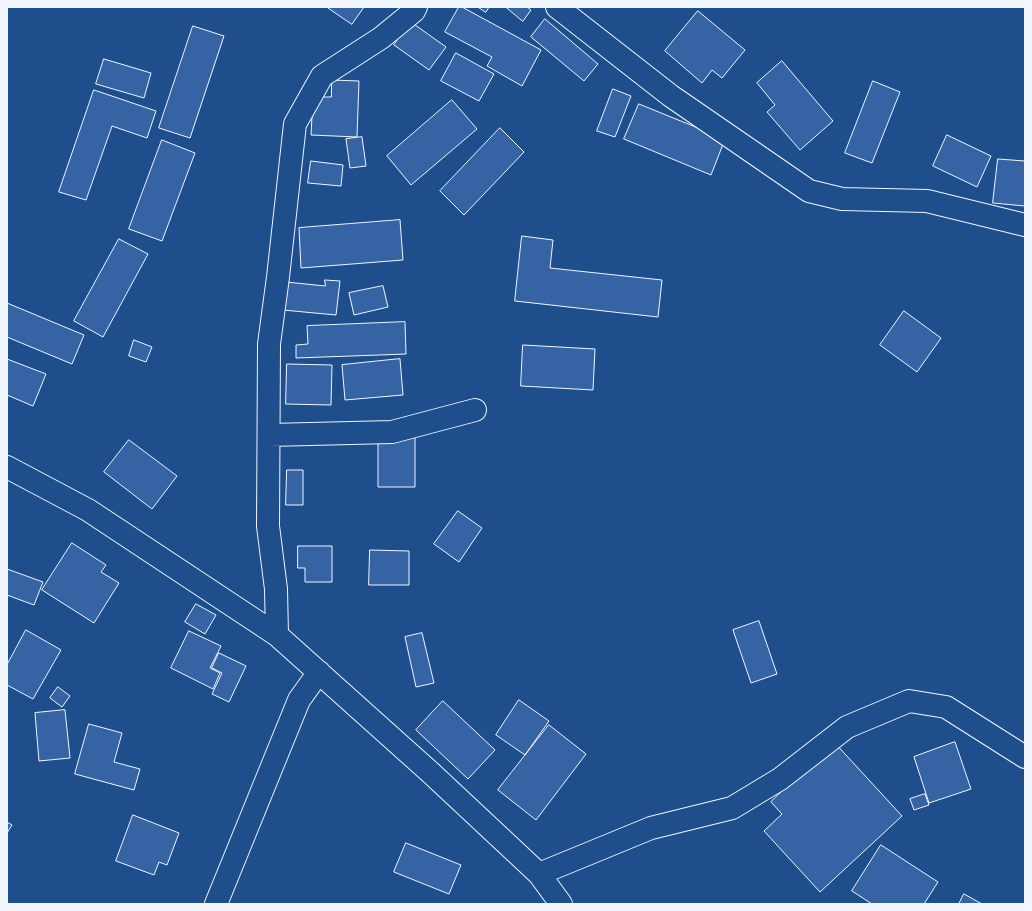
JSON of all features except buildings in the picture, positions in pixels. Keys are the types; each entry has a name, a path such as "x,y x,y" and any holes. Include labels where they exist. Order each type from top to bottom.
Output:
{"street":[{"path":"277,635 276,589 268,526 269,344 278,277 294,124 322,76 381,38 414,11 416,7"},
{"path":"557,7 671,96 809,191 842,199 927,201 1025,224"},
{"path":"269,435 392,432 475,410"},
{"path":"7,467 88,510 277,635 431,772 539,874 561,904"},
{"path":"216,904 299,700 319,672"},
{"path":"539,874 651,828 732,808 780,779 847,727 909,701 946,707 1025,758"}]}
